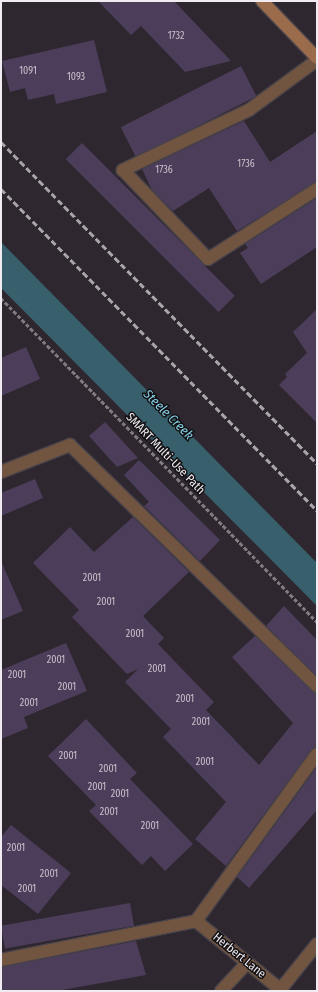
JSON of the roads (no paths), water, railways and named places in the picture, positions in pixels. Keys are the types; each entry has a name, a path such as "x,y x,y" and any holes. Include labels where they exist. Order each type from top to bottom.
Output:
{"main road":[{"path":"262,1 317,59"}],"street":[{"path":"317,59 249,110 123,170 208,259 317,189"},
{"path":"1,472 70,445 317,686"},
{"path":"1,960 196,921 317,754"},
{"name":"Herbert Lane","path":"196,921 281,990"},
{"path":"281,990 317,944"},
{"path":"222,991 248,963"}],"water":[{"name":"Steele Creek","path":"1,242 317,563 317,606 1,288"}],"railway":[{"path":"1,142 317,464"},
{"path":"1,189 317,511"}]}
